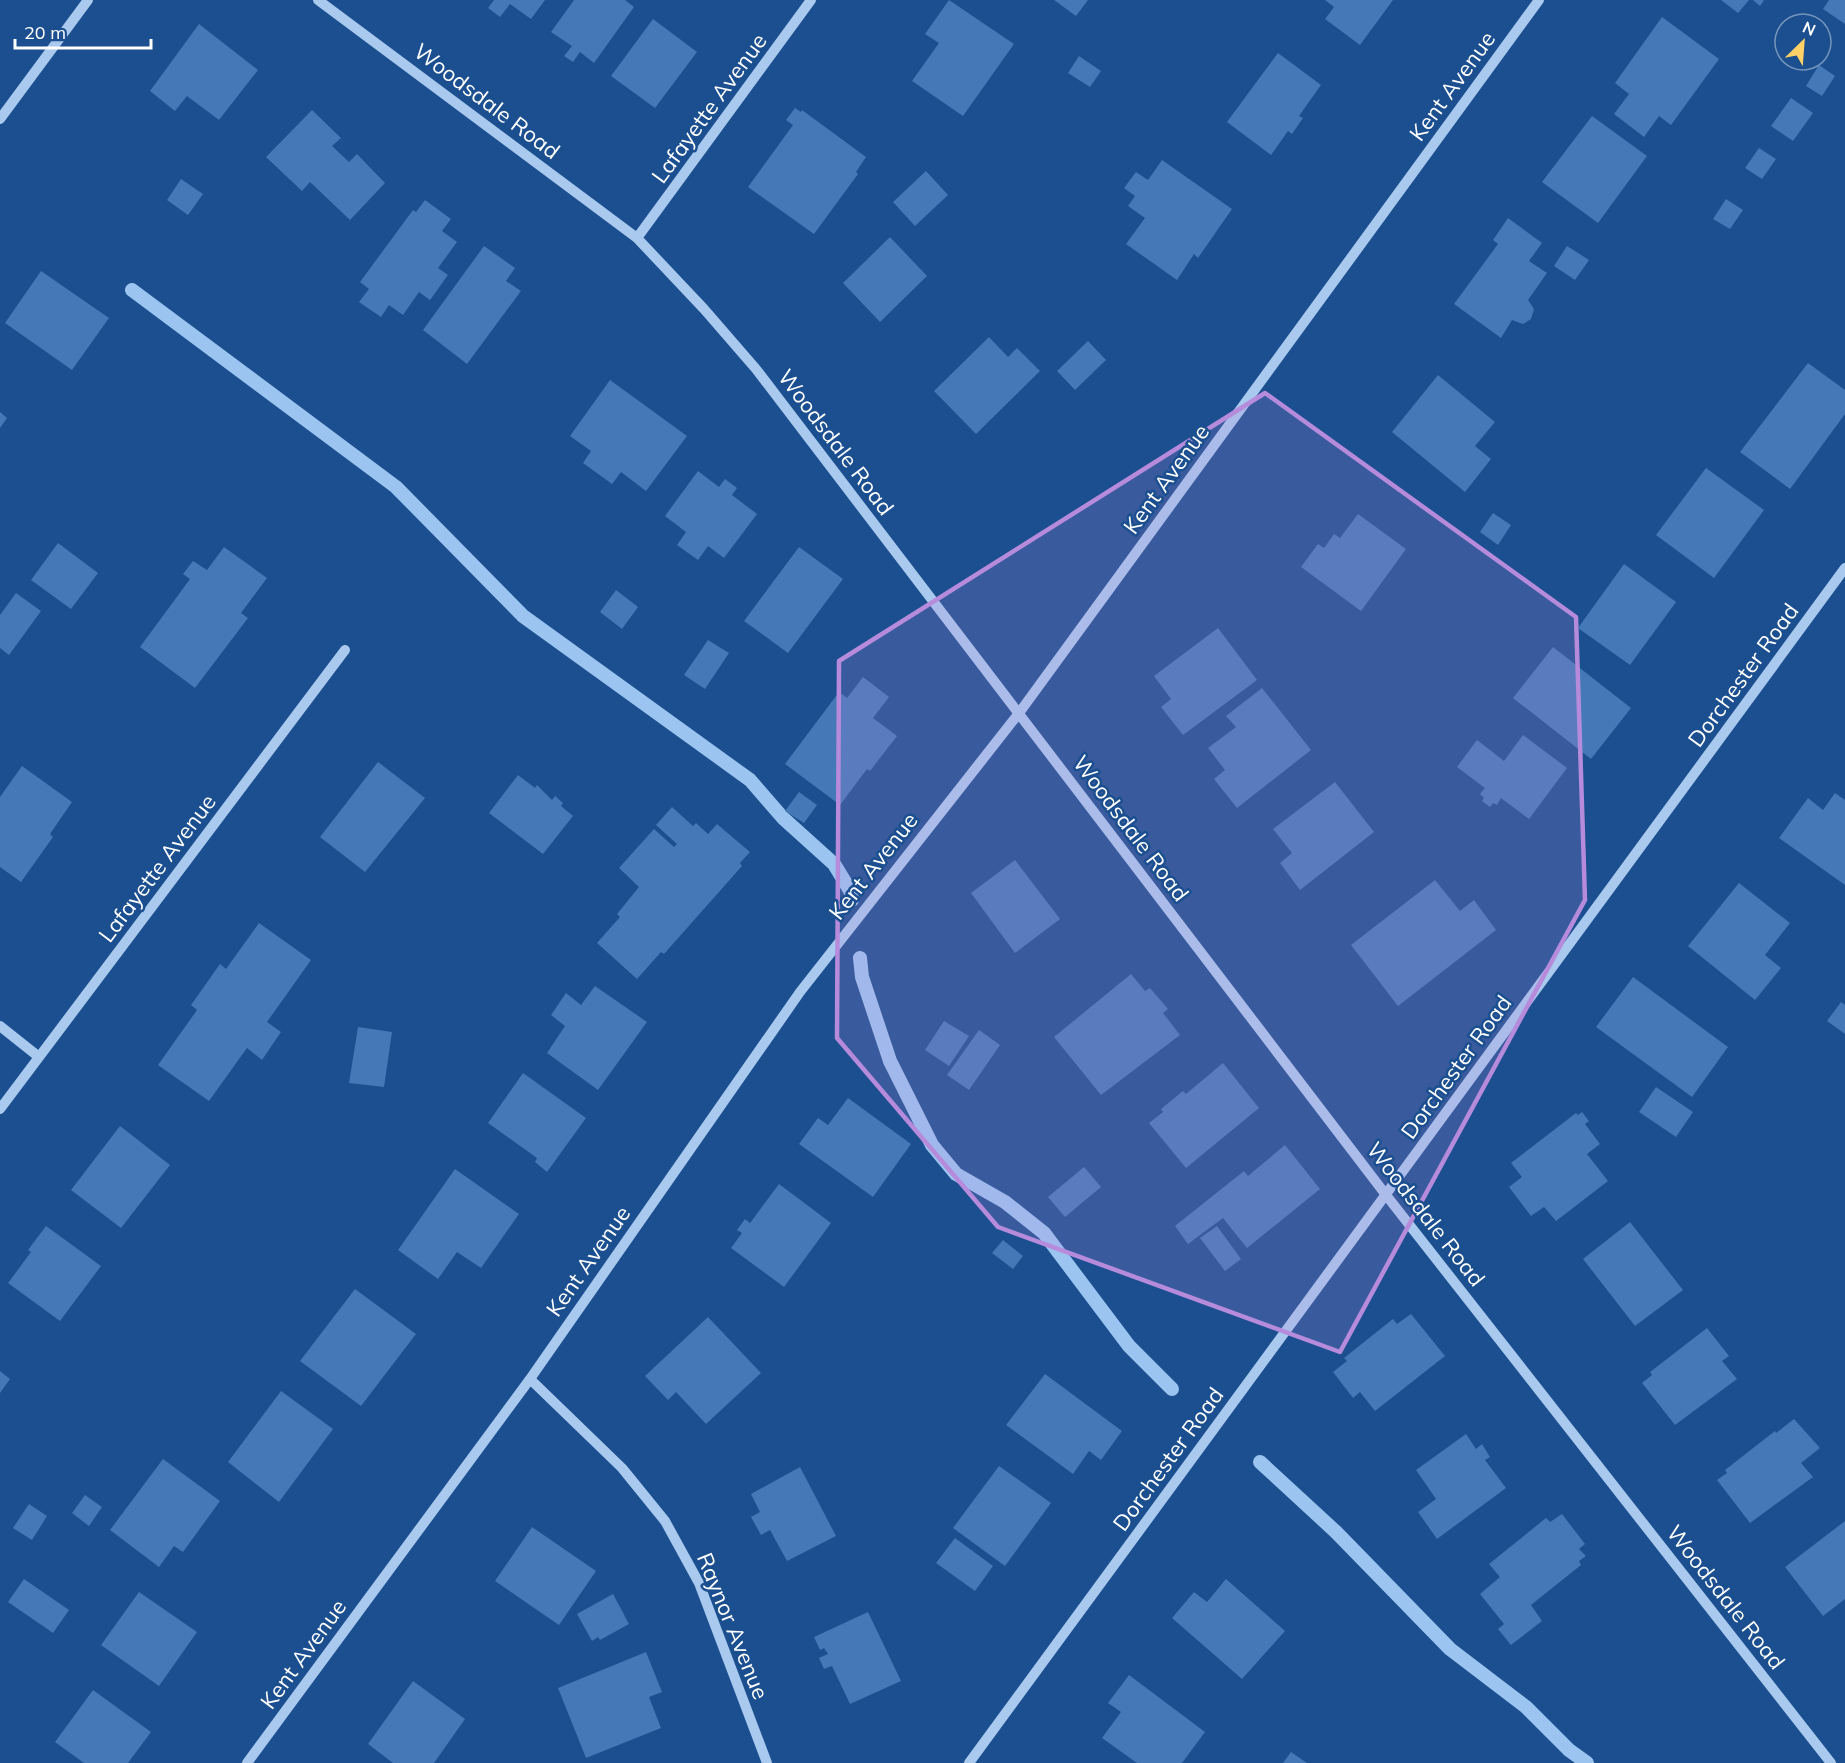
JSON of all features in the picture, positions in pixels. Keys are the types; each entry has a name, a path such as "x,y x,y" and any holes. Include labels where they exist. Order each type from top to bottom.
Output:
{"street":[{"path":"0,119 88,0"},
{"name":"Woodsdale Road","path":"318,0 637,238 704,309 756,369 1386,1195 1831,1763"},
{"name":"Lafayette Avenue","path":"637,238 811,0"},
{"name":"Kent Avenue","path":"247,1763 530,1379 800,992 1019,713 1539,0"},
{"name":"Dorchester Road","path":"969,1763 1845,568"},
{"name":"Lafayette Avenue","path":"0,1109 345,650"},
{"path":"0,1026 39,1057"},
{"name":"Raynor Avenue","path":"530,1379 622,1468 665,1521 699,1583 767,1763"}],"highlighted area":[{"path":"1265,393 1576,617 1585,900 1340,1352 998,1227 837,1038 839,661"}],"building":[{"path":"494,0 545,0 531,19 510,4 500,17 488,8"},
{"path":"574,0 625,0 634,7 594,63 580,52 573,62 564,56 572,46 551,32"},
{"path":"949,0 1014,44 963,116 912,81 939,43 925,34"},
{"path":"1054,0 1088,0 1076,16"},
{"path":"1325,0 1393,0 1360,45 1325,19 1334,7"},
{"path":"1721,0 1749,0 1738,13"},
{"path":"1753,0 1764,0 1760,6"},
{"path":"1829,0 1845,0 1845,24 1833,16 1833,12 1823,9"},
{"path":"1662,17 1719,59 1671,125 1659,116 1644,137 1614,114 1629,94 1615,83"},
{"path":"653,19 697,52 655,108 611,76"},
{"path":"199,24 258,70 219,120 187,96 175,111 150,91"},
{"path":"1278,53 1321,85 1299,116 1303,118 1292,134 1288,131 1271,155 1227,122"},
{"path":"1079,56 1101,71 1090,87 1068,73"},
{"path":"1815,72 1829,72 1835,76 1822,96 1806,86"},
{"path":"1791,98 1813,113 1793,141 1771,126"},
{"path":"795,108 801,112 802,110 866,157 856,172 858,174 814,234 748,187 793,125 786,120"},
{"path":"312,110 341,138 332,146 349,162 357,154 385,183 350,220 310,182 302,191 266,157"},
{"path":"1592,116 1647,156 1598,223 1542,182"},
{"path":"1759,148 1776,159 1762,179 1745,168"},
{"path":"1162,160 1232,209 1198,258 1194,254 1177,280 1126,244 1145,218 1128,206 1135,196 1124,188 1136,172 1148,180"},
{"path":"926,171 948,195 915,226 893,202"},
{"path":"181,179 203,194 188,215 167,200"},
{"path":"1726,199 1743,210 1730,229 1713,219"},
{"path":"425,200 451,219 442,231 457,242 438,268 448,275 430,300 419,292 403,315 389,305 381,317 359,302 369,289 360,282 413,210 416,212"},
{"path":"1508,218 1542,243 1529,261 1547,273 1528,300 1534,309 1531,319 1523,324 1512,320 1501,338 1454,304 1498,244 1493,240"},
{"path":"890,237 927,276 880,322 843,283"},
{"path":"484,246 515,268 506,281 521,291 467,364 423,330"},
{"path":"1567,246 1589,260 1575,280 1554,266"},
{"path":"41,271 109,318 72,370 5,323"},
{"path":"989,337 1008,357 1017,348 1040,371 976,434 934,391"},
{"path":"1088,341 1106,360 1075,390 1057,371"},
{"path":"1808,363 1845,390 1845,414 1790,489 1740,452"},
{"path":"1438,375 1495,422 1475,446 1491,459 1465,492 1392,432"},
{"path":"610,380 687,436 646,491 621,472 612,484 583,463 591,451 570,436"},
{"path":"0,412 7,418 0,428"},
{"path":"1706,468 1764,510 1714,578 1656,535"},
{"path":"698,471 719,487 725,479 737,488 732,495 757,514 724,558 708,546 698,560 677,545 686,532 665,516"},
{"path":"1493,513 1511,525 1498,545 1480,532"},
{"path":"1358,514 1406,549 1361,611 1301,567 1318,544 1324,548 1334,534 1340,538"},
{"path":"58,543 98,573 71,609 31,580"},
{"path":"224,547 267,578 241,613 248,618 195,688 140,647 190,579 183,574 193,561 207,570"},
{"path":"799,547 843,579 788,653 744,621"},
{"path":"1624,564 1676,602 1630,665 1578,628"},
{"path":"616,590 638,607 622,629 600,612"},
{"path":"16,593 41,611 9,655 0,648 0,615"},
{"path":"1218,628 1257,680 1183,735 1161,707 1171,699 1154,676"},
{"path":"708,640 729,653 705,689 684,675"},
{"path":"1553,647 1631,708 1591,759 1513,698"},
{"path":"863,677 889,697 873,718 897,736 870,771 867,769 840,805 785,764 839,692 847,698"},
{"path":"1262,688 1311,750 1237,808 1214,779 1225,770 1208,748 1236,727 1226,716"},
{"path":"1523,735 1567,768 1529,819 1501,798 1497,805 1493,803 1490,807 1482,801 1484,798 1480,794 1485,788 1457,767 1477,740 1504,761"},
{"path":"378,762 425,798 365,872 320,837"},
{"path":"22,766 72,802 50,834 53,837 21,882 0,867 0,797"},
{"path":"518,775 535,788 537,785 552,800 555,796 563,803 561,806 573,816 543,854 489,813"},
{"path":"1335,782 1374,832 1300,890 1280,863 1292,853 1273,829"},
{"path":"799,792 817,805 804,823 785,811"},
{"path":"1835,793 1845,800 1845,885 1779,838 1808,798 1823,810"},
{"path":"672,807 693,826 696,823 708,834 717,824 750,852 740,863 742,866 664,954 661,952 637,979 597,943 620,917 617,914 639,887 619,868 654,829 674,847 677,844 656,825"},
{"path":"1015,860 1060,919 1015,953 971,893"},
{"path":"1435,880 1460,911 1474,900 1496,930 1398,1006 1351,945"},
{"path":"1739,883 1790,923 1765,955 1781,968 1755,1000 1688,946"},
{"path":"259,923 311,960 267,1022 281,1032 262,1060 247,1048 209,1101 158,1065 197,1010 191,1005 220,964 226,969"},
{"path":"1131,974 1145,991 1150,988 1168,1009 1163,1013 1180,1035 1101,1095 1054,1037"},
{"path":"1633,977 1728,1047 1692,1097 1596,1027"},
{"path":"595,986 647,1022 598,1090 547,1053 565,1026 551,1015 566,993 581,1005"},
{"path":"1841,1002 1845,1005 1845,1034 1827,1021"},
{"path":"944,1021 969,1036 949,1066 925,1050"},
{"path":"358,1027 392,1032 384,1087 349,1083"},
{"path":"979,1030 1000,1045 969,1090 947,1075"},
{"path":"1223,1063 1259,1108 1186,1168 1149,1123 1163,1112 1161,1109 1183,1091 1186,1094"},
{"path":"523,1073 586,1118 547,1172 535,1162 537,1158 488,1123"},
{"path":"1656,1087 1693,1112 1676,1137 1639,1112"},
{"path":"848,1098 911,1144 873,1197 799,1144 818,1118 828,1125"},
{"path":"1582,1112 1589,1121 1585,1124 1600,1144 1587,1154 1608,1181 1556,1221 1544,1207 1531,1216 1509,1187 1522,1177 1511,1163 1576,1113 1578,1115"},
{"path":"120,1126 170,1165 121,1228 71,1190"},
{"path":"1285,1145 1320,1189 1247,1248 1223,1218 1188,1244 1175,1226 1244,1171 1248,1176"},
{"path":"1084,1167 1101,1187 1065,1217 1048,1197"},
{"path":"455,1169 519,1214 481,1268 457,1252 438,1279 398,1250"},
{"path":"779,1184 831,1223 784,1287 731,1248 742,1233 737,1230 745,1219 750,1223"},
{"path":"1630,1222 1683,1290 1635,1326 1583,1259"},
{"path":"46,1226 101,1266 60,1321 8,1283 31,1252 28,1250"},
{"path":"1217,1226 1241,1259 1225,1271 1200,1238"},
{"path":"1003,1240 1023,1256 1013,1269 992,1253"},
{"path":"355,1289 416,1334 361,1406 300,1361"},
{"path":"1411,1314 1445,1356 1375,1411 1360,1392 1353,1398 1333,1372 1347,1361 1344,1358 1393,1319 1397,1324"},
{"path":"708,1317 761,1373 706,1424 676,1392 668,1400 645,1376"},
{"path":"1707,1328 1729,1356 1722,1361 1737,1379 1675,1425 1642,1383 1652,1375 1650,1372"},
{"path":"0,1371 10,1379 0,1393"},
{"path":"1045,1374 1122,1431 1101,1460 1089,1451 1073,1474 1006,1425"},
{"path":"281,1391 333,1429 279,1502 228,1462"},
{"path":"1794,1419 1820,1448 1801,1463 1813,1477 1750,1523 1717,1480 1727,1473 1725,1470"},
{"path":"1466,1434 1476,1449 1482,1444 1490,1457 1485,1460 1506,1488 1437,1539 1418,1512 1436,1499 1416,1470"},
{"path":"163,1459 220,1501 183,1552 174,1546 159,1567 110,1530"},
{"path":"999,1466 1051,1503 1005,1566 953,1528"},
{"path":"800,1467 836,1536 787,1561 770,1530 761,1535 751,1517 760,1512 751,1494"},
{"path":"85,1495 102,1507 89,1526 72,1513"},
{"path":"29,1504 47,1516 32,1540 13,1528"},
{"path":"1562,1514 1585,1544 1579,1549 1586,1556 1579,1561 1581,1565 1531,1605 1542,1621 1511,1645 1498,1629 1504,1624 1480,1594 1500,1577 1489,1564 1546,1518 1550,1522"},
{"path":"1845,1521 1845,1599 1823,1616 1785,1567"},
{"path":"532,1527 596,1571 559,1625 495,1581"},
{"path":"955,1538 993,1566 975,1591 936,1563"},
{"path":"24,1579 69,1610 53,1633 8,1602"},
{"path":"1226,1579 1285,1631 1242,1679 1172,1618 1194,1592 1207,1602"},
{"path":"139,1592 197,1632 159,1686 101,1645"},
{"path":"613,1594 629,1624 600,1640 598,1637 592,1641 577,1614"},
{"path":"868,1612 901,1681 850,1704 832,1666 824,1669 819,1658 828,1654 824,1648 820,1650 814,1637"},
{"path":"646,1652 662,1692 649,1697 661,1728 586,1758 558,1688"},
{"path":"1129,1675 1205,1732 1182,1763 1137,1763 1102,1738 1121,1712 1108,1703"},
{"path":"413,1681 465,1719 434,1763 393,1763 368,1744"},
{"path":"93,1690 151,1732 128,1763 84,1763 55,1742"},
{"path":"1291,1752 1307,1763 1283,1763"}],"waterway":[{"path":"132,290 396,487 523,616 750,780 783,818 834,864 851,892 852,900"},
{"path":"860,958 862,977 890,1061 932,1145 956,1174 1005,1202 1044,1233 1129,1346 1172,1389"},
{"path":"1260,1462 1336,1532 1450,1649 1526,1707 1569,1750 1587,1763"}]}
